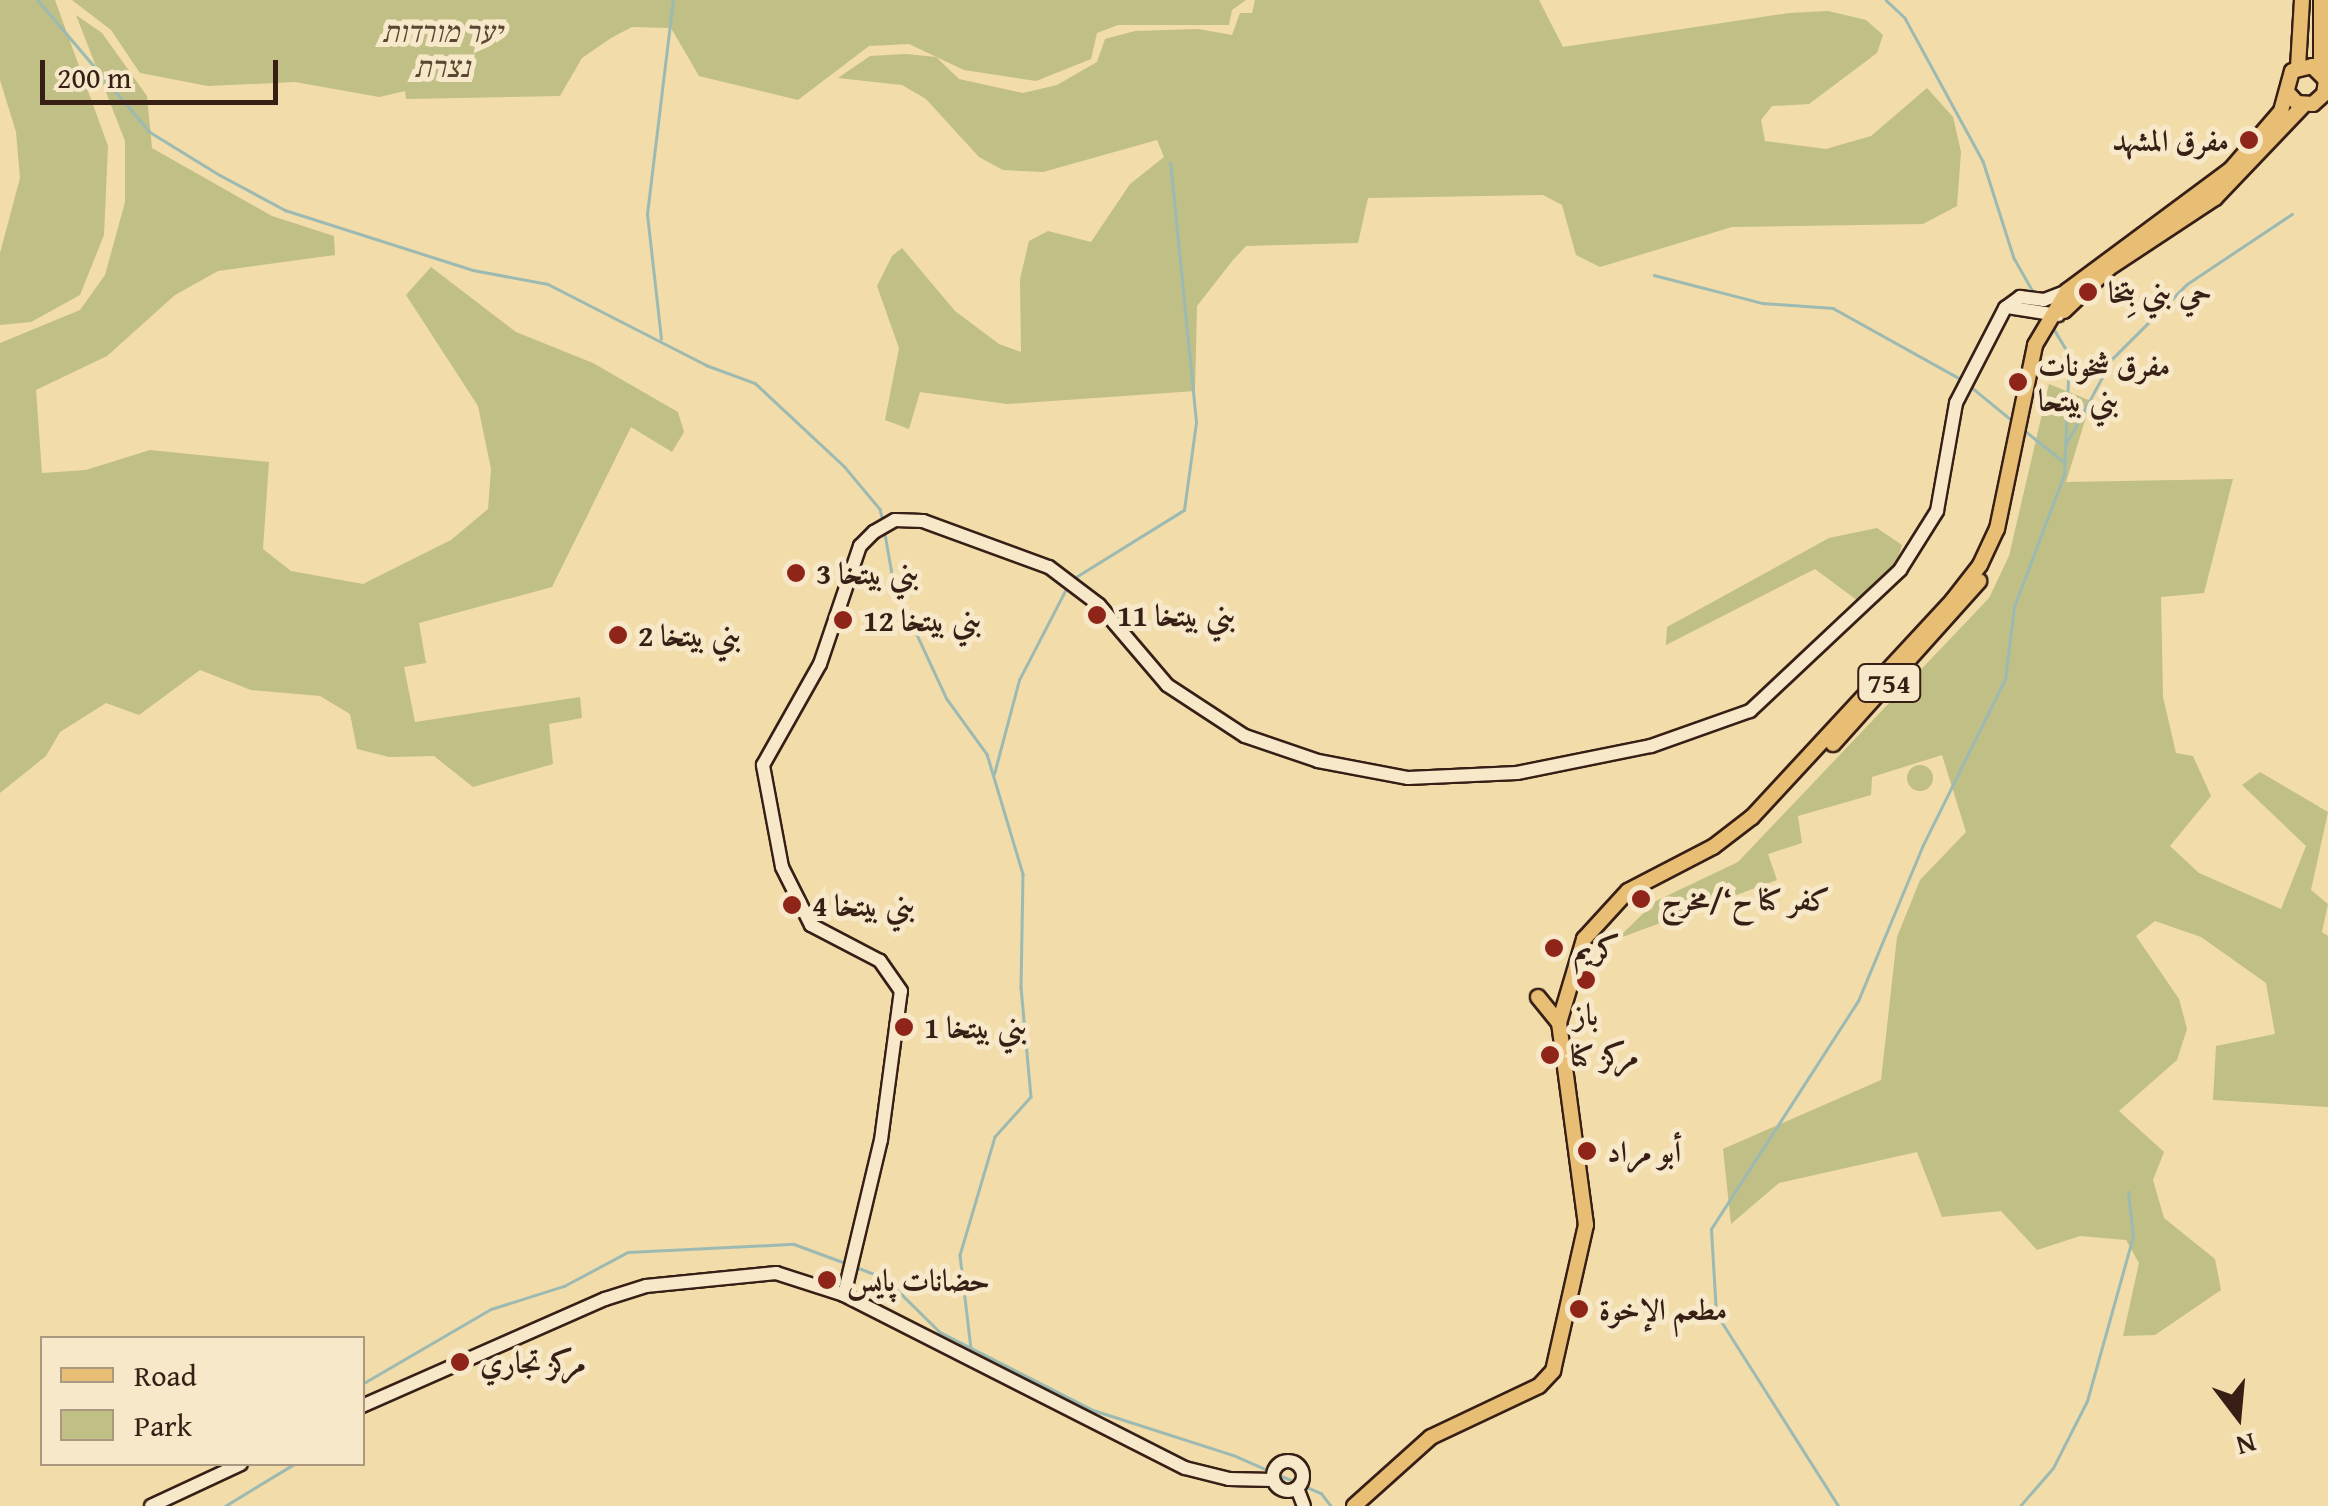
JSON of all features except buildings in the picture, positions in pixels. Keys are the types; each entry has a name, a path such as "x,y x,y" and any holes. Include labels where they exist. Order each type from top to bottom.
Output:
{"main road":[{"name":"754","path":"1570,1091 1570,997 1601,929 1637,892 1722,851 1766,815 1962,604 1990,564 2009,513 2035,372 2066,291 2231,169 2266,132 2298,67 2302,0"},
{"name":"754","path":"1360,1505 1431,1437 1538,1386 1552,1371 1586,1224 1559,1023 1572,966 1592,928 1628,890 1713,847 1752,817 1980,565 1997,529 2024,384 2042,332 2109,268 2215,198 2304,105 2324,100 2326,40 2322,0"},
{"path":"2298,67 2325,78"},
{"path":"2287,92 2304,105"},
{"path":"1559,1023 1543,994 1572,966"}],"street":[{"path":"844,1294 881,1140 901,991 880,961 811,925 782,867 763,765 820,664 860,546 874,532 894,520 923,521 1050,567 1099,606 1167,685 1245,736 1318,761 1408,778 1517,773 1650,746 1750,711 1900,570 1938,511 1956,404 2005,308 2020,298 2044,300 2066,291"},
{"path":"2005,308 2057,314"},
{"path":"2029,308 2040,317 2042,332"},
{"path":"365,1405 536,1324 646,1286 776,1273 844,1294 1185,1468 1229,1479 1273,1480 1283,1490 1297,1488"},
{"path":"1273,1480 1277,1466 1290,1462 1302,1475 1297,1488 1304,1506"},
{"path":"150,1506 236,1466"}],"green space":[{"path":"0,0 55,0 108,146 104,235 80,295 31,322 0,325 0,253 20,178 16,132 0,80"},
{"name":"יער מורדות נצרת","path":"72,0 1246,0 1232,10 1229,25 1118,25 1097,33 1091,59 1036,81 964,70 909,44 869,46 798,100 699,76 671,28 632,27 582,58 560,96 406,99 405,91 379,97 295,82 208,86 140,73 111,30"},
{"path":"1255,0 1539,0 1563,47 1789,13 1828,11 1866,20 1883,35 1877,53 1809,104 1772,106 1761,120 1765,141 1826,149 1871,136 1927,88 1953,117 1961,152 1957,206 1923,224 1732,227 1600,267 1576,255 1562,205 1543,195 1368,198 1358,243 1246,246 1233,260 1197,306 1195,391 1007,404 920,392 909,429 885,420 899,348 877,286 892,256 902,248 955,311 999,344 1021,352 1020,279 1029,241 1048,231 1091,242 1130,184 1164,157 1157,140 1043,172 1003,170 979,157 926,99 902,85 838,78 870,56 906,54 936,57 959,79 1023,93 1057,85 1097,62 1105,39 1135,31 1198,29 1232,35 1240,13 1252,13"},
{"path":"76,15 102,33 147,96 152,148 272,216 334,236 335,255 218,271 175,295 107,356 36,390 42,473 86,470 150,450 269,462 263,549 291,571 363,584 451,540 488,509 491,469 478,406 406,295 431,267 516,332 593,363 678,412 684,432 672,452 631,427 552,587 419,623 426,663 404,667 415,722 580,697 582,718 549,724 553,764 473,787 434,756 389,757 357,749 350,714 320,696 251,690 200,670 139,715 106,703 60,732 46,756 0,793 0,343 80,310 105,275 125,202 125,141"},
{"path":"2049,384 2091,401 2066,482 2233,479 2204,593 2161,597 2163,697 2176,753 2193,756 2211,796 2170,846 2199,873 2281,909 2306,846 2242,785 2260,772 2328,812 2311,890 2328,904 2322,932 2328,936 2328,1107 2213,1100 2216,1046 2275,1034 2266,983 2201,937 2155,921 2136,936 2179,999 2187,1029 2177,1060 2119,1111 2164,1152 2153,1180 2164,1218 2215,1259 2221,1290 2155,1335 2123,1336 2139,1263 2126,1240 2080,1236 2037,1250 2001,1211 1942,1217 1917,1152 1779,1183 1731,1224 1723,1149 1881,1080 1897,937 1920,880 1966,832 1942,755 1872,777 1871,795 1798,816 1802,843 1768,854 1777,880 1617,939 1656,901 1738,862 1989,598 2009,556"},
{"path":"1877,528 1902,545 1894,571 1858,601 1815,569 1666,645 1667,627 1829,538"},
{"path":"1920,765 1929,769 1933,778 1929,787 1920,791 1911,787 1907,778 1911,769"}],"waterway":[{"path":"38,0 150,132 285,210 473,270 548,284 706,365 755,383 844,466 880,509 883,521"},
{"path":"661,339 647,214 673,0"},
{"path":"1886,0 1905,18 1983,161 2014,258 2035,295"},
{"path":"1071,580 1184,510 1196,422 1170,163"},
{"path":"2066,444 2112,359 2187,284 2292,214"},
{"path":"1654,275 1762,303 1833,308 1964,381"},
{"path":"1838,1506 1716,1314 1711,1229 1858,1001 1922,847 2005,679 2014,607 2064,475 2069,355 2053,328"},
{"path":"1970,386 2014,422"},
{"path":"2024,430 2064,462"},
{"path":"885,534 894,585 947,699 987,754 1023,874 1021,987 1031,1097 995,1137 960,1255 971,1348"},
{"path":"994,774 1019,680 1067,587"},
{"path":"2020,1506 2053,1468 2087,1401 2133,1236 2128,1192"},
{"path":"365,1382 491,1309 564,1286 628,1252 794,1244 848,1264"},
{"path":"856,1267 885,1278 940,1332 1093,1410 1233,1455 1321,1493 1331,1506"},
{"path":"225,1506 291,1466"}],"place":[{"name":"مفرق المشهد","path":"2249,140"},
{"name":"حي بني بِتخا","path":"2088,292"},
{"name":"مفرق شخونات بني بيتحا","path":"2018,382"},
{"name":"بني بيتخا 3","path":"796,573"},
{"name":"بني بيتخا 11","path":"1097,615"},
{"name":"بني بيتخا 12","path":"843,620"},
{"name":"بني بيتخا 2","path":"618,635"},
{"name":"كفر كنا ح‘/مخرج","path":"1641,899"},
{"name":"بني بيتخا 4","path":"792,905"},
{"name":"كريم","path":"1554,948"},
{"name":"باز","path":"1586,980"},
{"name":"بني بيتخا 1","path":"904,1027"},
{"name":"مركز كنا","path":"1550,1055"},
{"name":"أبو مراد","path":"1587,1151"},
{"name":"حضانات پايس","path":"827,1280"},
{"name":"مطعم الإخوة","path":"1579,1309"},
{"name":"مركز تجاري","path":"460,1362"}]}
